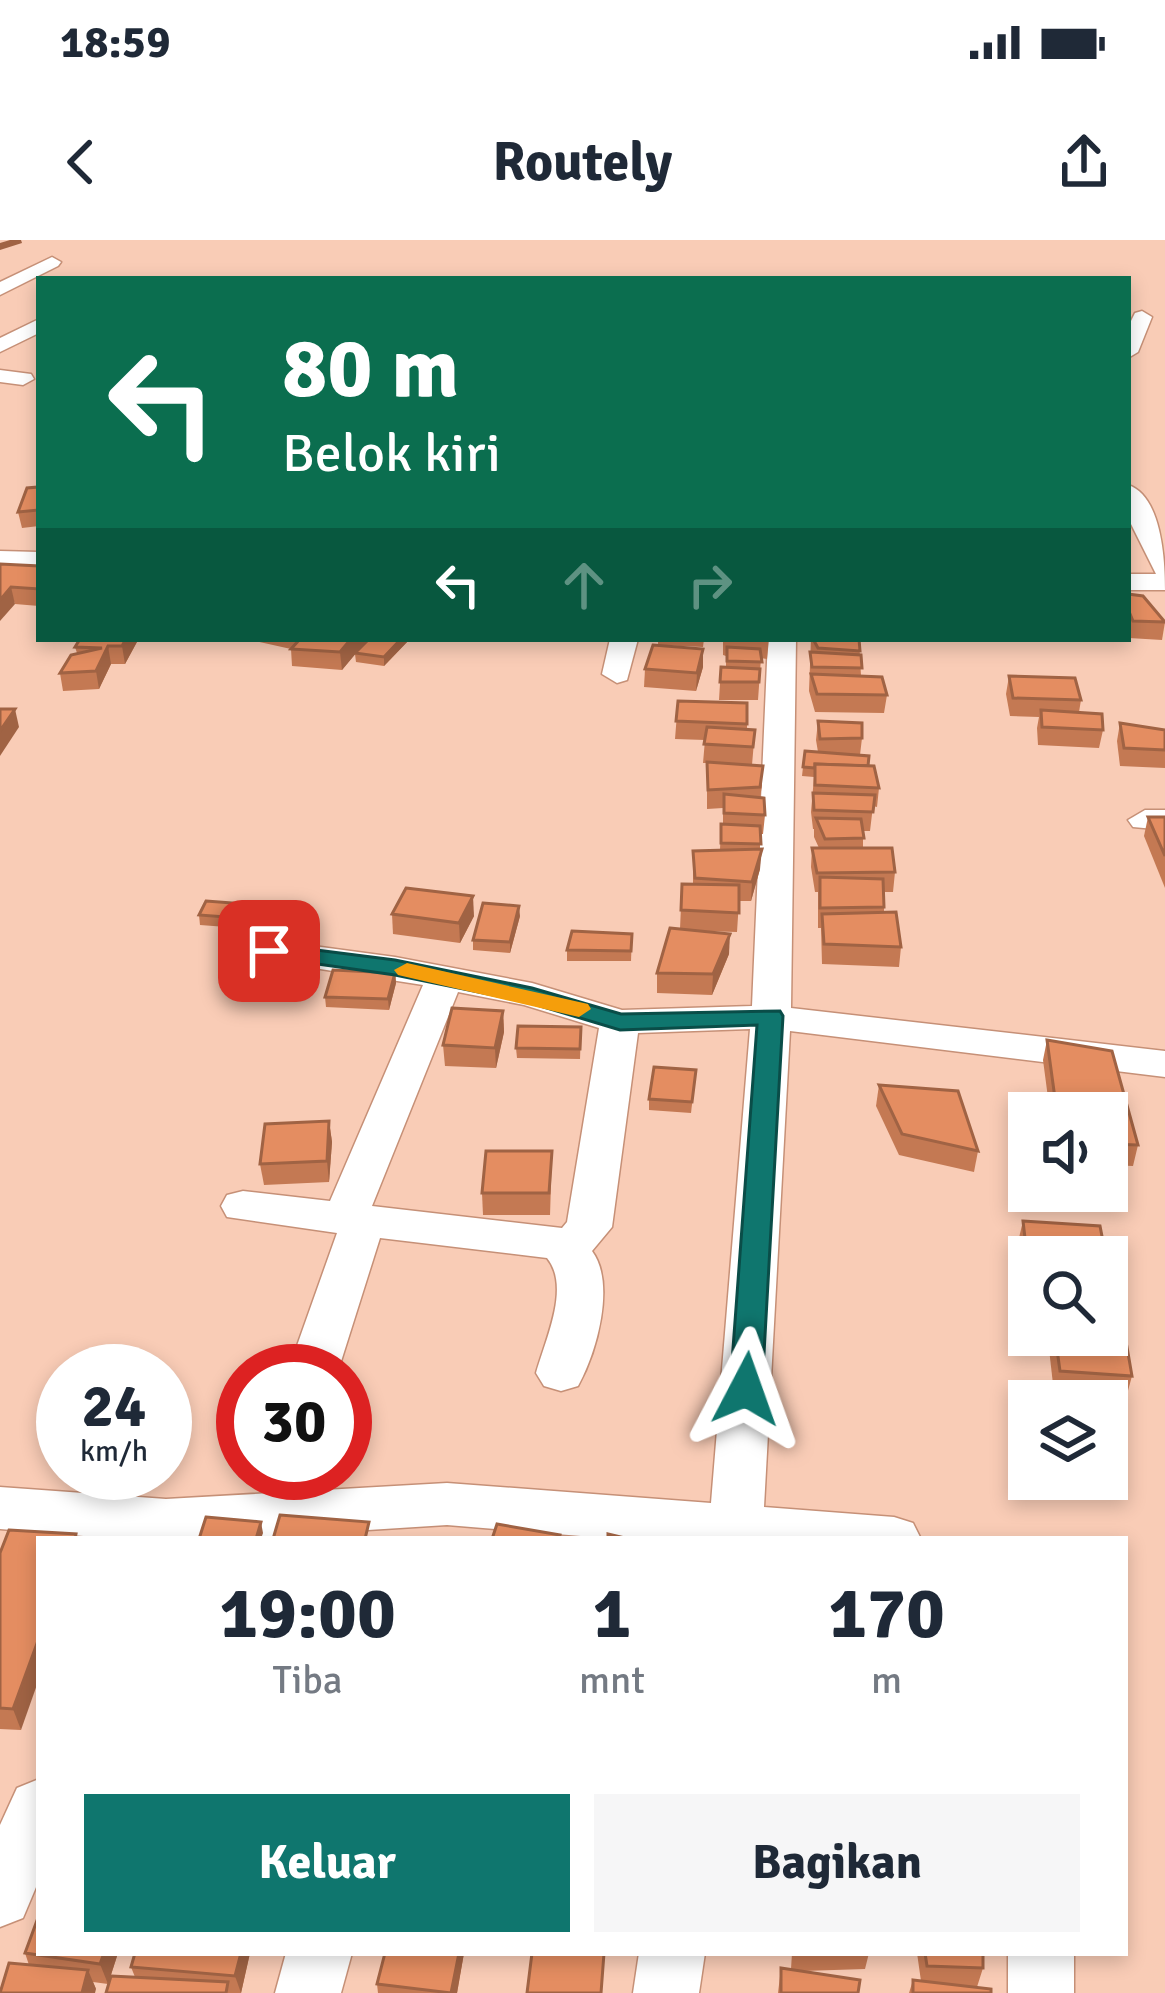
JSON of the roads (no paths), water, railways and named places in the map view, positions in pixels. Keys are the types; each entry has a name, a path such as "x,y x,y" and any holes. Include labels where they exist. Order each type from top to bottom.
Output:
{"street":[{"path":"0,289 52,262"},
{"path":"1136,348 1142,317"},
{"path":"0,346 36,327"},
{"path":"1131,498 1165,568"},
{"path":"0,559 36,560"},
{"path":"1131,582 1165,582"},
{"path":"617,674 623,642"},
{"path":"736,1534 771,1016 782,642"},
{"path":"269,951 532,995 620,1022 771,1016 1165,1064"},
{"path":"321,1344 355,1218 445,978"},
{"path":"243,1206 562,1244 578,1239 589,1227 620,1022"},
{"path":"561,1373 580,1291 580,1267 562,1244"},
{"path":"0,1508 162,1530 442,1521 799,1536"},
{"path":"0,1897 36,1815"},
{"path":"308,1993 318,1956"},
{"path":"666,1993 672,1956"},
{"path":"1041,1956 1041,1993"}]}
